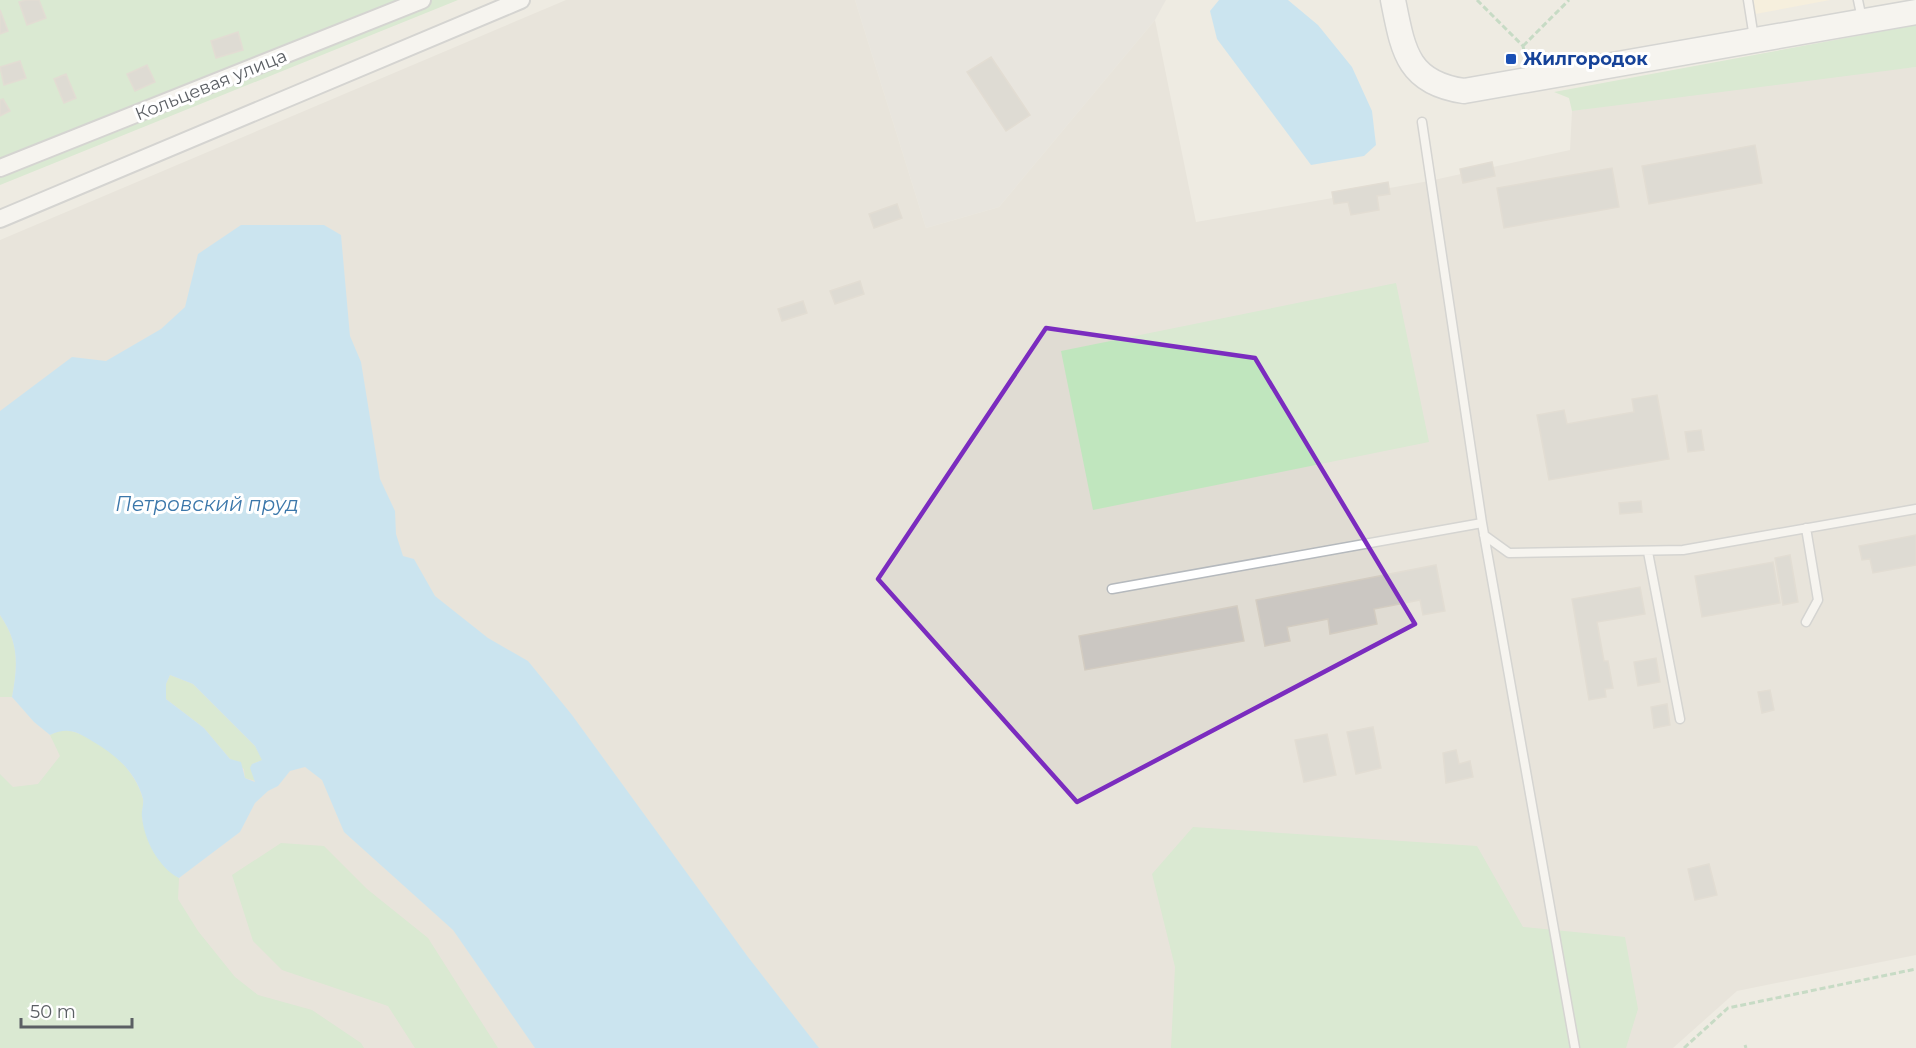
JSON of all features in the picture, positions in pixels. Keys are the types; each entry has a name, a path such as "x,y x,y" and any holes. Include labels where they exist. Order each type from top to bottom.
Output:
{"street":[{"name":"Кольцевая улица","path":"0,168 422,0"},
{"path":"0,219 521,0"},
{"path":"1393,0 1401,42 1410,62 1426,79 1446,88 1464,91 1754,40 1861,11 1916,12"}],"lane":[{"path":"1748,0 1754,40"},
{"path":"1422,122 1482,523 1575,1048"},
{"path":"1484,535 1509,553 1683,550 1916,509"},
{"path":"1112,589 1482,523"},
{"path":"1806,528 1818,600 1806,622"},
{"path":"1648,552 1680,719"}],"path":[{"path":"1477,0 1523,46 1527,63 1541,62 1548,75"},
{"path":"1523,46 1569,0"},
{"path":"1684,1048 1728,1008 1916,969"}],"highlighted area":[{"path":"1046,328 1255,358 1415,624 1077,802 878,579"}],"shaded area":[{"path":"566,0 855,0 926,228 999,207 1155,20 1196,222 1429,181 1570,150 1572,111 1862,69 1868,72 1916,67 1916,955 1737,991 1673,1048 0,1048 0,240"},
{"path":"855,0 1166,0 1155,20 999,207 926,228"},
{"path":"1747,0 1830,0 1750,15"}],"green space":[{"path":"0,0 458,0 0,185"},
{"path":"1916,25 1916,67 1572,111 1569,98 1554,92"},
{"path":"1396,283 1429,442 1093,510 1061,351"},
{"path":"0,615 14,645 16,664 12,697 0,697"},
{"path":"170,675 193,684 255,746 263,760 252,764 256,781 245,778 244,769 230,759 204,728 166,699 166,684"},
{"path":"63,729 101,745 123,763 131,774 143,799 143,824 162,860 179,878 178,899 198,931 235,977 258,995 312,1010 361,1043 364,1048 0,1048 0,774 13,787 38,784 60,756 50,735"},
{"path":"1193,827 1477,846 1523,927 1625,937 1638,1009 1626,1048 1171,1048 1175,967 1152,874"},
{"path":"281,843 324,846 367,889 428,938 498,1048 415,1048 388,1006 282,970 253,941 232,875"}],"water":[{"path":"1219,0 1288,0 1318,25 1352,67 1372,111 1376,145 1364,156 1311,165 1217,39 1210,11"},
{"name":"Петровский пруд","path":"241,225 324,225 341,235 350,336 361,362 380,479 395,511 396,534 403,556 414,559 435,596 488,638 528,661 572,715 748,957 819,1048 535,1048 453,930 344,832 322,780 305,767 290,771 278,786 268,791 255,803 240,832 179,878 165,867 149,844 143,826 143,799 140,789 124,765 101,746 76,733 61,731 50,735 34,722 12,697 16,664 14,645 0,615 0,411 72,357 106,361 161,329 185,307 198,254","holes":["170,675 193,684 255,746 262,760 252,764 250,768 255,782 245,778 241,762 230,759 204,728 166,699 166,684"]}],"building":[{"path":"39,0 46,18 27,25 19,2"},
{"path":"0,10 8,31 0,34"},
{"path":"238,32 243,50 216,58 211,41"},
{"path":"991,57 1030,115 1006,131 967,72"},
{"path":"20,61 26,78 4,85 0,67"},
{"path":"147,65 155,82 135,91 127,74"},
{"path":"66,74 76,98 64,103 54,79"},
{"path":"3,99 10,111 0,116 0,100"},
{"path":"1755,145 1762,183 1649,204 1642,166"},
{"path":"1492,162 1495,176 1463,183 1460,169"},
{"path":"1612,168 1619,207 1504,228 1497,188"},
{"path":"1388,182 1390,194 1377,196 1379,210 1351,215 1348,202 1334,204 1332,192"},
{"path":"897,204 902,218 874,228 869,214"},
{"path":"860,281 864,294 835,304 830,291"},
{"path":"803,301 807,313 782,321 778,309"},
{"path":"1657,395 1669,459 1549,480 1537,415 1564,410 1567,424 1634,412 1632,399"},
{"path":"1701,430 1704,450 1688,452 1685,432"},
{"path":"1641,501 1642,512 1620,514 1619,503"},
{"path":"1916,535 1916,565 1873,573 1870,559 1862,560 1859,546"},
{"path":"1790,555 1798,602 1783,605 1775,558"},
{"path":"1773,562 1780,603 1702,617 1695,576"},
{"path":"1436,565 1445,611 1423,615 1420,600 1374,609 1377,624 1330,634 1328,619 1287,627 1290,641 1265,646 1256,600"},
{"path":"1640,587 1645,614 1597,622 1604,661 1608,661 1613,688 1605,689 1606,697 1589,700 1572,599"},
{"path":"1237,606 1244,641 1085,670 1079,636"},
{"path":"1656,658 1660,682 1638,686 1634,662"},
{"path":"1770,690 1774,710 1762,713 1758,692"},
{"path":"1667,704 1670,725 1654,728 1651,707"},
{"path":"1373,727 1381,768 1356,774 1347,732"},
{"path":"1327,734 1336,775 1304,782 1295,740"},
{"path":"1456,750 1459,764 1470,761 1473,777 1446,783 1443,753"},
{"path":"1709,864 1717,895 1695,900 1688,869"}],"place":[{"name":"Жилгородок","path":"1511,59"}]}
